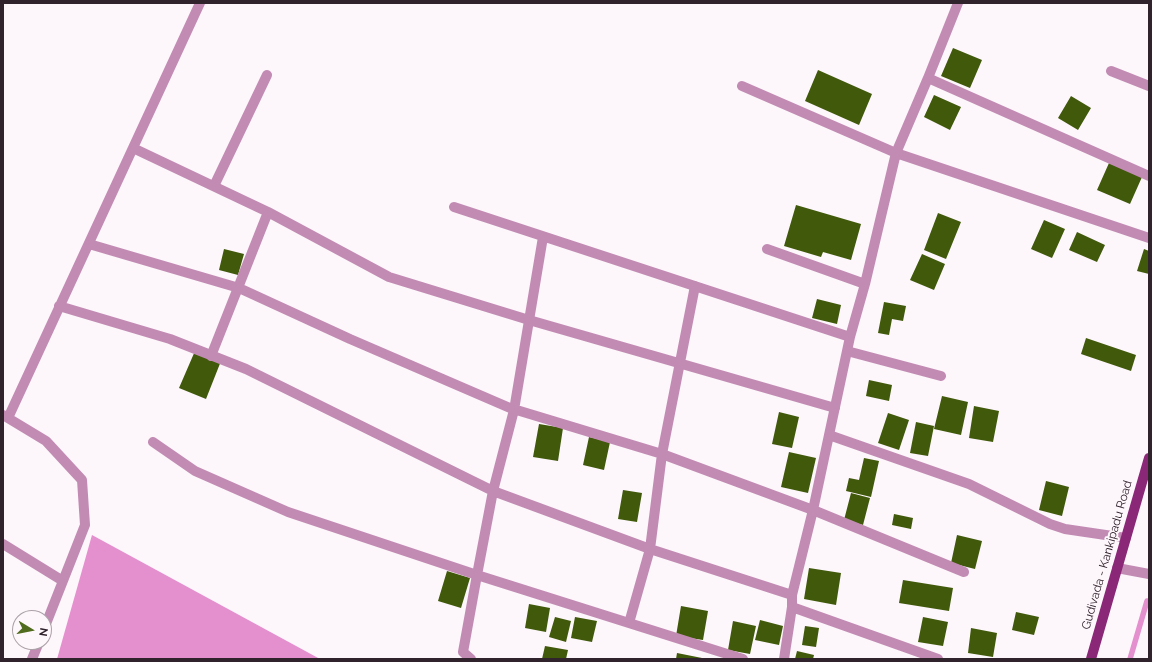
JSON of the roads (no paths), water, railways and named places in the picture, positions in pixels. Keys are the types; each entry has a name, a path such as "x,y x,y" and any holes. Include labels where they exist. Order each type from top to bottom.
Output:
{"main road":[{"name":"Gudivada - Kankipadu Road","path":"1090,659 1149,458"}],"street":[{"path":"51,610 85,525 82,480 46,442 5,416 60,306 200,3"},
{"path":"784,659 792,607 792,595 813,510 850,337 865,284 896,153 958,3"},
{"path":"1110,71 1149,86"},
{"path":"214,186 267,75"},
{"path":"928,78 1149,176"},
{"path":"742,86 896,153 1149,238"},
{"path":"133,148 268,212 390,277 529,320 835,408"},
{"path":"454,208 850,337"},
{"path":"211,356 268,212"},
{"path":"471,659 463,652 493,491 514,410 543,237"},
{"path":"88,244 239,288 350,339 514,410 662,454 813,510 964,572"},
{"path":"766,249 865,284"},
{"path":"629,623 650,549 662,454 695,286"},
{"path":"60,306 170,340 246,369 493,491 650,549 792,595"},
{"path":"847,351 941,376"},
{"path":"829,435 969,484 1050,524 1065,529 1126,538"},
{"path":"153,442 195,471 288,512 477,575 743,659"},
{"path":"3,544 63,580"},
{"path":"1117,568 1149,574"},
{"path":"792,607 938,659"}],"waterway":[{"path":"1130,659 1147,601"}]}
